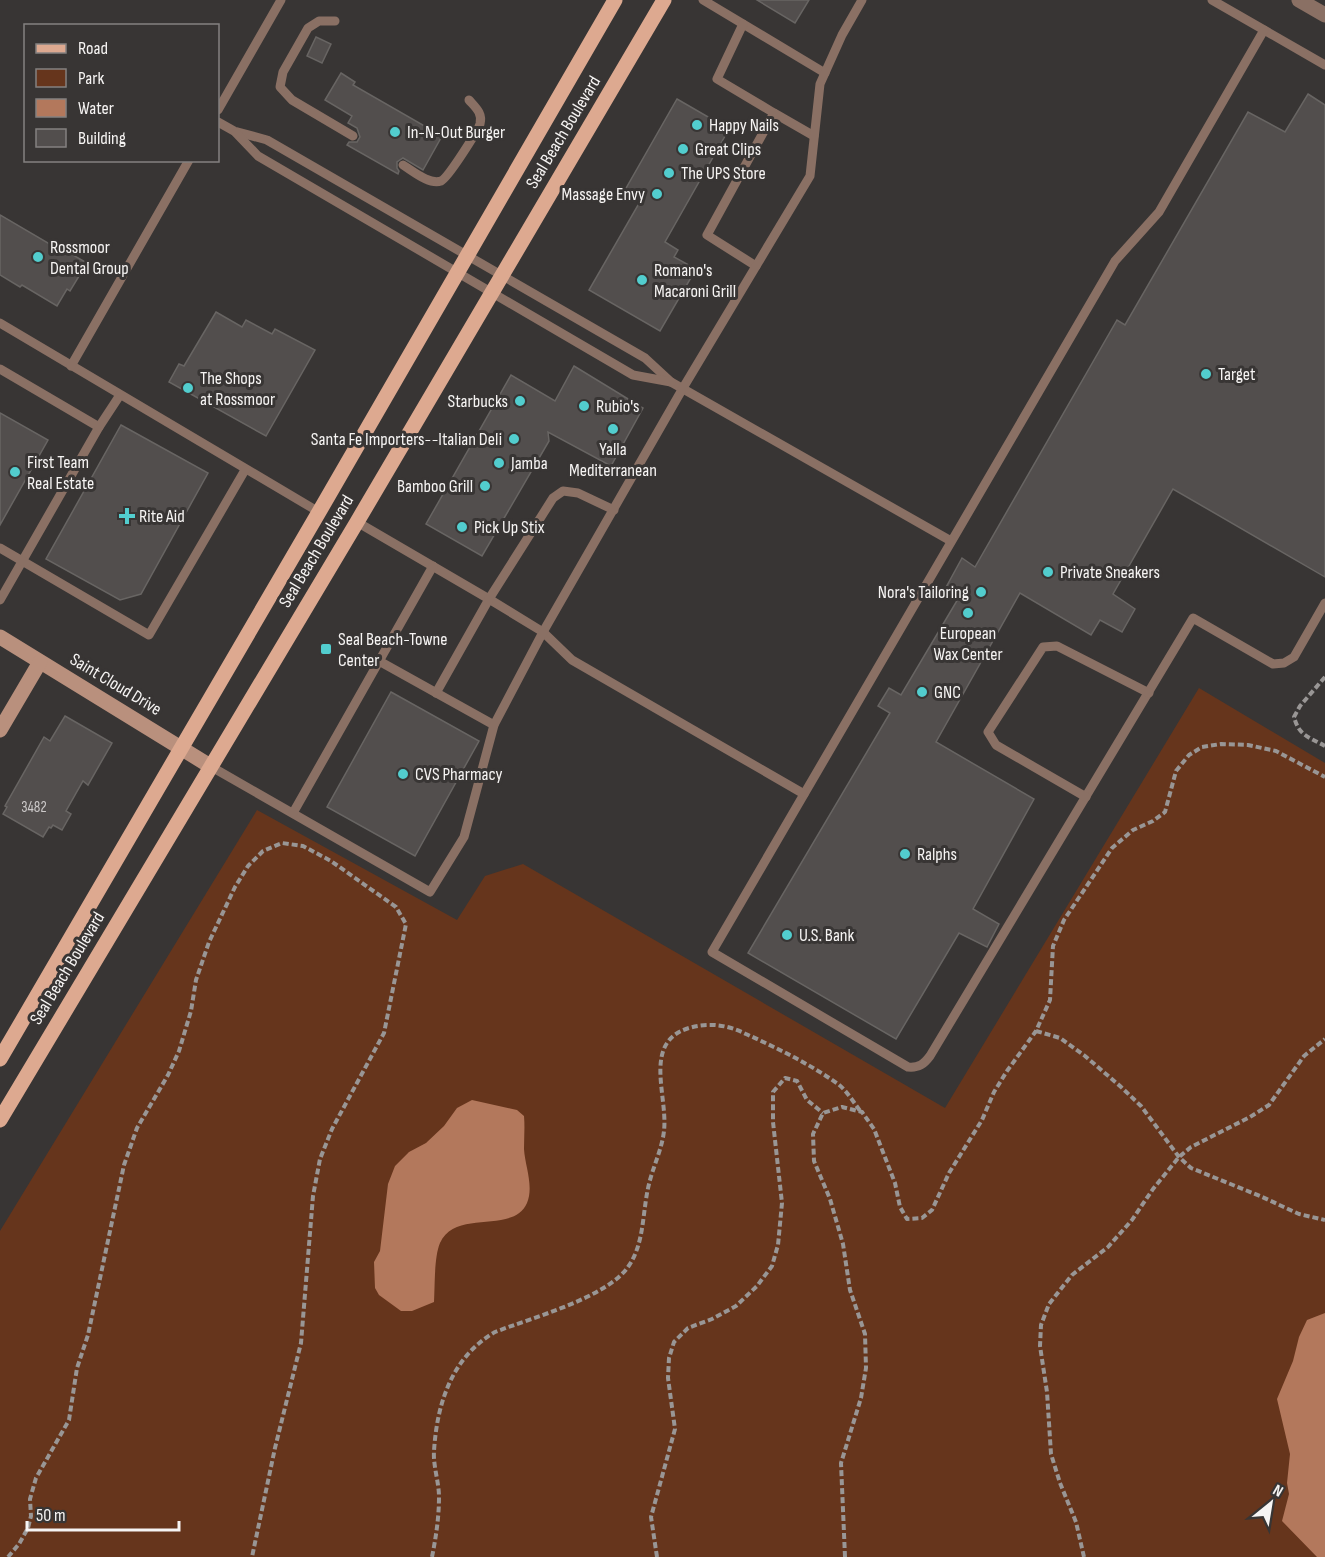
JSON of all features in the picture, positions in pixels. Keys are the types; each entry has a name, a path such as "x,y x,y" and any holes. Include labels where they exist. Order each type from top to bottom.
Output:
{"main road":[{"name":"Seal Beach Boulevard","path":"0,1059 615,0"},
{"name":"Seal Beach Boulevard","path":"0,1120 357,522 664,0"}],"street":[{"path":"1299,0 1325,15"},
{"name":"Saint Cloud Drive","path":"0,637 210,766"},
{"path":"0,730 40,662"}],"lane":[{"path":"219,109 281,0"},
{"path":"703,0 825,73"},
{"path":"210,766 430,892 464,837 494,725 543,632 683,388 810,176 819,84 842,35 862,0"},
{"path":"1212,0 1325,65"},
{"path":"335,21 319,21 308,28 283,72 280,87 292,100 353,136"},
{"path":"743,24 717,79 814,136"},
{"path":"1264,30 1159,212 1115,261 712,952 908,1067 917,1068 930,1056 1193,618 1274,664 1284,663 1294,657 1325,603"},
{"path":"403,165 430,181 441,181 451,173 480,123 479,112 469,100"},
{"path":"756,266 707,235 774,113"},
{"path":"219,123 234,131 267,140 502,274 645,358 671,382"},
{"path":"234,131 258,156 633,375 671,382 683,388 951,541"},
{"path":"71,366 188,162"},
{"path":"0,323 319,512"},
{"path":"0,369 99,427"},
{"path":"0,600 99,427 120,395"},
{"path":"0,548 149,635 245,470"},
{"path":"436,693 489,598 554,498 563,491 578,493 614,510"},
{"path":"357,522 543,632 572,660 804,794"},
{"path":"293,813 433,566"},
{"path":"1086,797 996,745 988,732 1043,647 1058,646 1149,693"},
{"path":"379,661 494,725"}],"path":[{"path":"1325,677 1300,706 1294,717 1297,728 1306,737 1325,746"},
{"path":"432,1557 439,1494 434,1452 448,1383 456,1368 468,1352 495,1332 587,1296 612,1283 627,1269 636,1254 648,1187 664,1133 661,1052 669,1039 680,1031 712,1023 735,1028 840,1085 874,1129 895,1183 900,1207 907,1219 922,1218 932,1210 949,1173 982,1120 994,1092 1036,1031 1050,1000 1053,946 1064,920 1112,848 1133,830 1165,812 1176,771 1189,755 1202,747 1221,744 1248,745 1275,751 1325,777"},
{"path":"8,1557 28,1528 31,1516 30,1499 36,1478 69,1420 77,1368 88,1335 124,1166 137,1128 168,1075 179,1051 208,942 248,866 264,851 282,843 303,846 331,861 396,907 406,924 384,1033 332,1129 320,1159 313,1196 301,1343 275,1448 252,1557"},
{"path":"1036,1031 1060,1038 1120,1086 1141,1106 1179,1157 1191,1168 1299,1214 1325,1220"},
{"path":"1084,1557 1076,1522 1051,1454 1047,1392 1040,1346 1041,1325 1049,1304 1072,1275 1108,1247 1132,1220 1179,1157 1191,1147 1269,1105 1304,1056 1325,1039"},
{"path":"657,1557 651,1517 675,1429 668,1378 669,1358 675,1342 688,1328 712,1319 736,1306 757,1286 772,1266 778,1245 782,1203 772,1122 773,1092 785,1078 797,1081 807,1100 823,1113"},
{"path":"845,1557 841,1463 861,1398 866,1368 865,1334 850,1290 843,1244 830,1199 814,1161 813,1134 823,1113 842,1107 862,1112"}],"green space":[{"path":"1199,688 1325,763 1325,1557 0,1557 0,1231 257,810 457,920 485,876 523,864 945,1108"}],"water":[{"path":"472,1100 517,1110 524,1116 524,1149 530,1190 527,1203 520,1212 510,1218 458,1226 448,1233 440,1243 437,1256 434,1302 412,1311 401,1311 379,1295 375,1288 374,1262 380,1251 388,1184 395,1166 409,1152 426,1143 444,1126 457,1108"},
{"path":"1325,1313 1325,1557 1317,1557 1282,1521 1289,1494 1287,1483 1290,1454 1277,1399 1307,1320"}],"building":[{"path":"757,0 809,0 795,23"},
{"path":"316,37 331,44 322,63 307,56"},
{"name":"In-N-Out Burger","path":"341,73 355,82 353,85 442,136 423,170 403,158 397,162 398,174 347,145 349,142 357,142 360,137 357,128 348,123 352,116 325,100"},
{"path":"1308,94 1325,105 1325,577 1173,489 1113,594 1135,609 1122,632 1100,620 1091,635 1020,593 936,742 1034,799 973,909 999,924 987,947 959,933 896,1039 748,953 890,713 878,706 889,688 901,695 958,599 944,591 962,558 975,567 1117,320 1125,325 1248,112 1285,132"},
{"path":"677,99 729,129 665,242 678,250 674,257 696,269 660,331 589,290 641,200 625,190"},
{"name":"Rossmoor Dental Group","path":"0,215 87,263 70,291 67,289 57,306 0,275"},
{"path":"216,312 242,327 246,320 272,334 275,329 315,350 266,436 169,382 179,364 184,366"},
{"path":"574,366 643,408 611,466 548,432 549,441 482,556 426,524 511,375 555,401"},
{"name":"First Team Real Estate","path":"0,413 48,440 0,525"},
{"name":"Rite Aid","path":"121,425 208,473 141,594 120,600 46,559"},
{"name":"CVS Pharmacy","path":"391,692 479,741 415,856 327,807"},
{"path":"65,716 112,743 88,785 83,781 66,811 71,814 62,830 53,825 43,837 3,814 7,807 5,806 44,737 50,741"}],"place":[{"name":"Happy Nails","path":"697,125"},
{"name":"In-N-Out Burger","path":"395,132"},
{"name":"Great Clips","path":"683,149"},
{"name":"The UPS Store","path":"669,173"},
{"name":"Massage Envy","path":"657,194"},
{"name":"Rossmoor Dental Group","path":"38,257"},
{"name":"Romano's Macaroni Grill","path":"642,280"},
{"name":"Target","path":"1206,374"},
{"name":"The Shops at Rossmoor","path":"188,388"},
{"name":"Starbucks","path":"520,401"},
{"name":"Rubio's","path":"584,406"},
{"name":"Yalla Mediterranean","path":"613,429"},
{"name":"Santa Fe Importers--Italian Deli","path":"514,439"},
{"name":"Jamba","path":"499,463"},
{"name":"First Team Real Estate","path":"15,472"},
{"name":"Bamboo Grill","path":"485,486"},
{"name":"Rite Aid","path":"127,516"},
{"name":"Pick Up Stix","path":"462,527"},
{"name":"Private Sneakers","path":"1048,572"},
{"name":"Nora's Tailoring","path":"981,592"},
{"name":"European Wax Center","path":"968,613"},
{"name":"Seal Beach-Towne Center","path":"326,649"},
{"name":"GNC","path":"922,692"},
{"name":"CVS Pharmacy","path":"403,774"},
{"name":"Ralphs","path":"905,854"},
{"name":"U.S. Bank","path":"787,935"}]}
